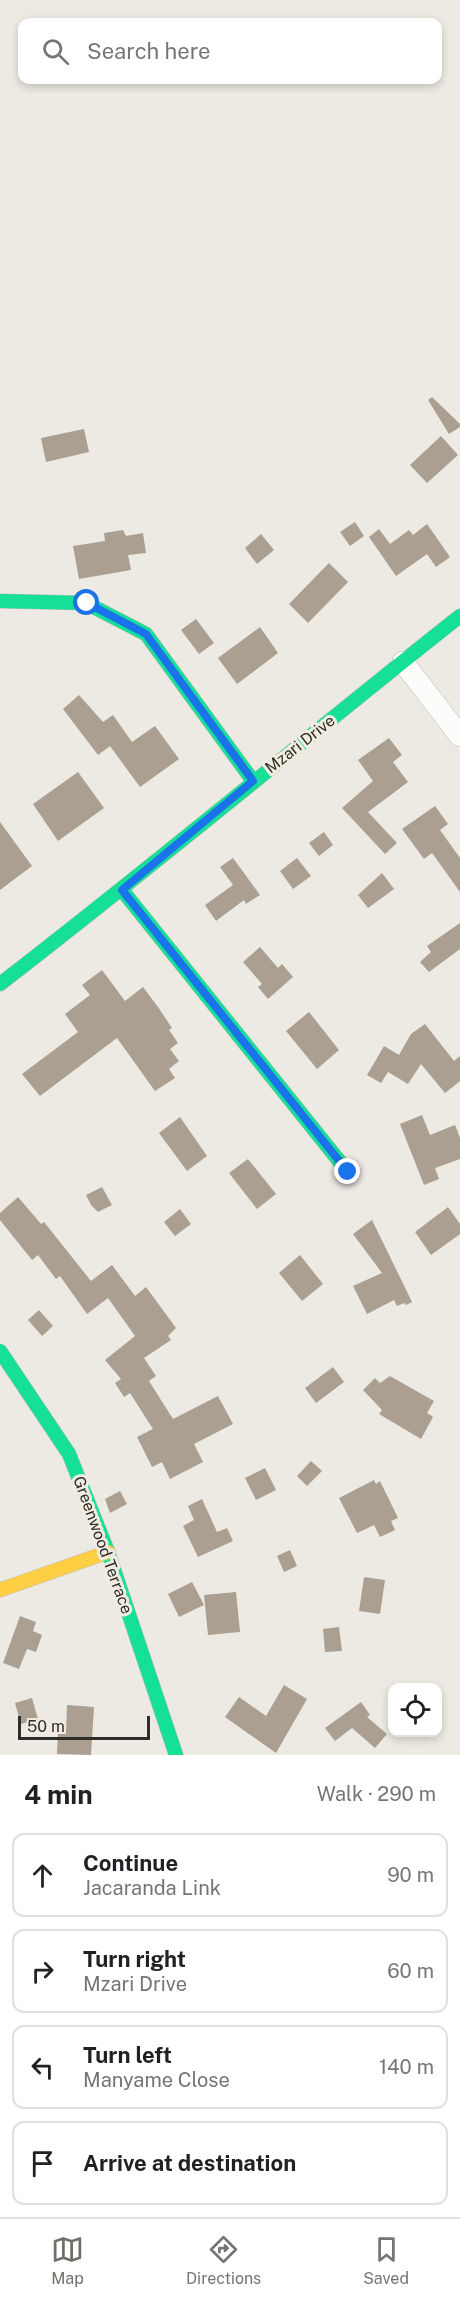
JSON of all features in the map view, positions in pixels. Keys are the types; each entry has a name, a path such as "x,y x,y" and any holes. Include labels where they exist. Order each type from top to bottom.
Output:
{"street":[{"path":"0,601 87,603 146,634 253,781"},
{"name":"Mzari Drive","path":"0,984 122,890 253,781 460,616"},
{"path":"403,662 460,736"},
{"path":"122,890 348,1172"},
{"name":"Greenwood Terrace","path":"0,1351 69,1454 108,1552 176,1755"},
{"path":"0,1590 108,1552"}],"building":[{"path":"432,397 460,424 460,427 449,434 428,400"},
{"path":"84,429 89,452 46,462 41,438"},
{"path":"441,436 458,455 427,483 410,465"},
{"path":"355,522 364,536 350,546 340,532"},
{"path":"427,524 450,557 436,567 427,554 396,576 369,537 379,529 390,544 409,530 413,535"},
{"path":"123,530 126,536 143,533 146,553 128,555 131,570 79,579 73,546 105,541 104,533"},
{"path":"261,534 274,550 257,564 245,548"},
{"path":"329,563 348,582 308,623 289,604"},
{"path":"196,619 214,643 199,654 181,630"},
{"path":"260,627 278,653 237,684 218,658"},
{"path":"79,695 103,722 113,715 132,742 155,726 179,759 140,787 110,746 98,755 63,709"},
{"path":"389,738 402,755 393,762 408,782 368,812 397,843 385,854 342,808 373,781 358,760"},
{"path":"78,772 104,808 58,841 33,804"},
{"path":"435,806 448,824 440,830 460,858 460,892 432,853 424,859 402,829"},
{"path":"0,822 32,866 0,890"},
{"path":"324,832 333,845 319,856 309,843"},
{"path":"233,858 260,895 246,904 244,900 216,921 205,905 233,885 220,867"},
{"path":"297,858 311,876 293,889 280,871"},
{"path":"382,873 394,889 368,908 358,895"},
{"path":"460,923 460,949 429,972 420,962 431,952 427,946"},
{"path":"260,947 278,968 282,964 293,977 268,999 258,987 262,984 243,962"},
{"path":"102,970 125,1001 143,987 158,1007 172,1028 169,1030 178,1043 170,1049 179,1061 169,1069 175,1078 155,1091 117,1038 40,1096 22,1074 78,1032 65,1014 90,995 82,985"},
{"path":"309,1012 339,1050 317,1069 286,1031"},
{"path":"425,1024 454,1061 460,1056 460,1081 445,1093 421,1064 408,1084 388,1072 381,1083 367,1075 384,1046 399,1055 411,1034"},
{"path":"422,1115 430,1135 455,1125 460,1138 460,1159 435,1168 439,1179 424,1185 400,1124"},
{"path":"180,1117 207,1156 187,1171 159,1133"},
{"path":"248,1159 276,1194 257,1209 229,1173"},
{"path":"102,1187 112,1205 98,1212 86,1195"},
{"path":"18,1197 41,1224 44,1222 91,1281 112,1265 135,1296 146,1287 176,1328 168,1336 171,1340 144,1358 156,1376 149,1381 173,1419 218,1396 233,1424 194,1444 203,1462 170,1479 162,1462 152,1467 137,1437 153,1429 130,1393 124,1397 115,1383 121,1379 105,1360 135,1336 108,1298 87,1314 60,1276 56,1279 38,1255 32,1260 0,1220 0,1213"},
{"path":"448,1207 460,1224 460,1234 431,1255 415,1232"},
{"path":"180,1209 191,1224 175,1236 164,1222"},
{"path":"372,1220 412,1302 397,1306 394,1300 367,1314 353,1286 382,1273 353,1234"},
{"path":"300,1255 323,1284 302,1301 279,1273"},
{"path":"39,1310 53,1326 42,1336 28,1320"},
{"path":"333,1367 344,1382 316,1403 305,1388"},
{"path":"390,1376 434,1401 427,1413 433,1417 421,1439 379,1414 382,1410 363,1390 375,1378 380,1383"},
{"path":"311,1461 322,1471 307,1486 297,1476"},
{"path":"265,1468 276,1490 256,1500 245,1478"},
{"path":"374,1480 376,1484 380,1481 398,1518 391,1521 395,1530 380,1537 374,1525 357,1533 339,1498"},
{"path":"120,1491 127,1504 110,1513 105,1499"},
{"path":"202,1499 217,1532 227,1528 233,1541 198,1557 183,1526 194,1520 188,1506"},
{"path":"290,1550 297,1566 284,1572 277,1556"},
{"path":"364,1577 385,1580 380,1614 359,1611"},
{"path":"192,1582 204,1605 179,1617 168,1594"},
{"path":"236,1592 240,1632 208,1635 204,1595"},
{"path":"20,1616 36,1622 33,1631 42,1635 36,1652 27,1649 19,1669 3,1663"},
{"path":"339,1627 342,1651 325,1652 323,1629"},
{"path":"284,1685 307,1699 276,1753 225,1717 239,1697 266,1716"},
{"path":"32,1698 38,1719 21,1724 15,1703"},
{"path":"361,1702 370,1715 367,1717 387,1734 375,1748 352,1728 335,1741 325,1728"},
{"path":"67,1705 94,1707 91,1755 57,1754 58,1732 66,1732"}],"traffic: fast":[{"path":"0,601 86,603 146,634 253,781"},
{"path":"0,984 460,616"},
{"path":"122,890 348,1172"},
{"path":"0,1351 69,1454 108,1552 176,1755"}],"traffic: slow":[{"path":"0,1590 108,1552"}],"route":[{"path":"87,603 146,634 253,781 122,890 348,1172"}]}
